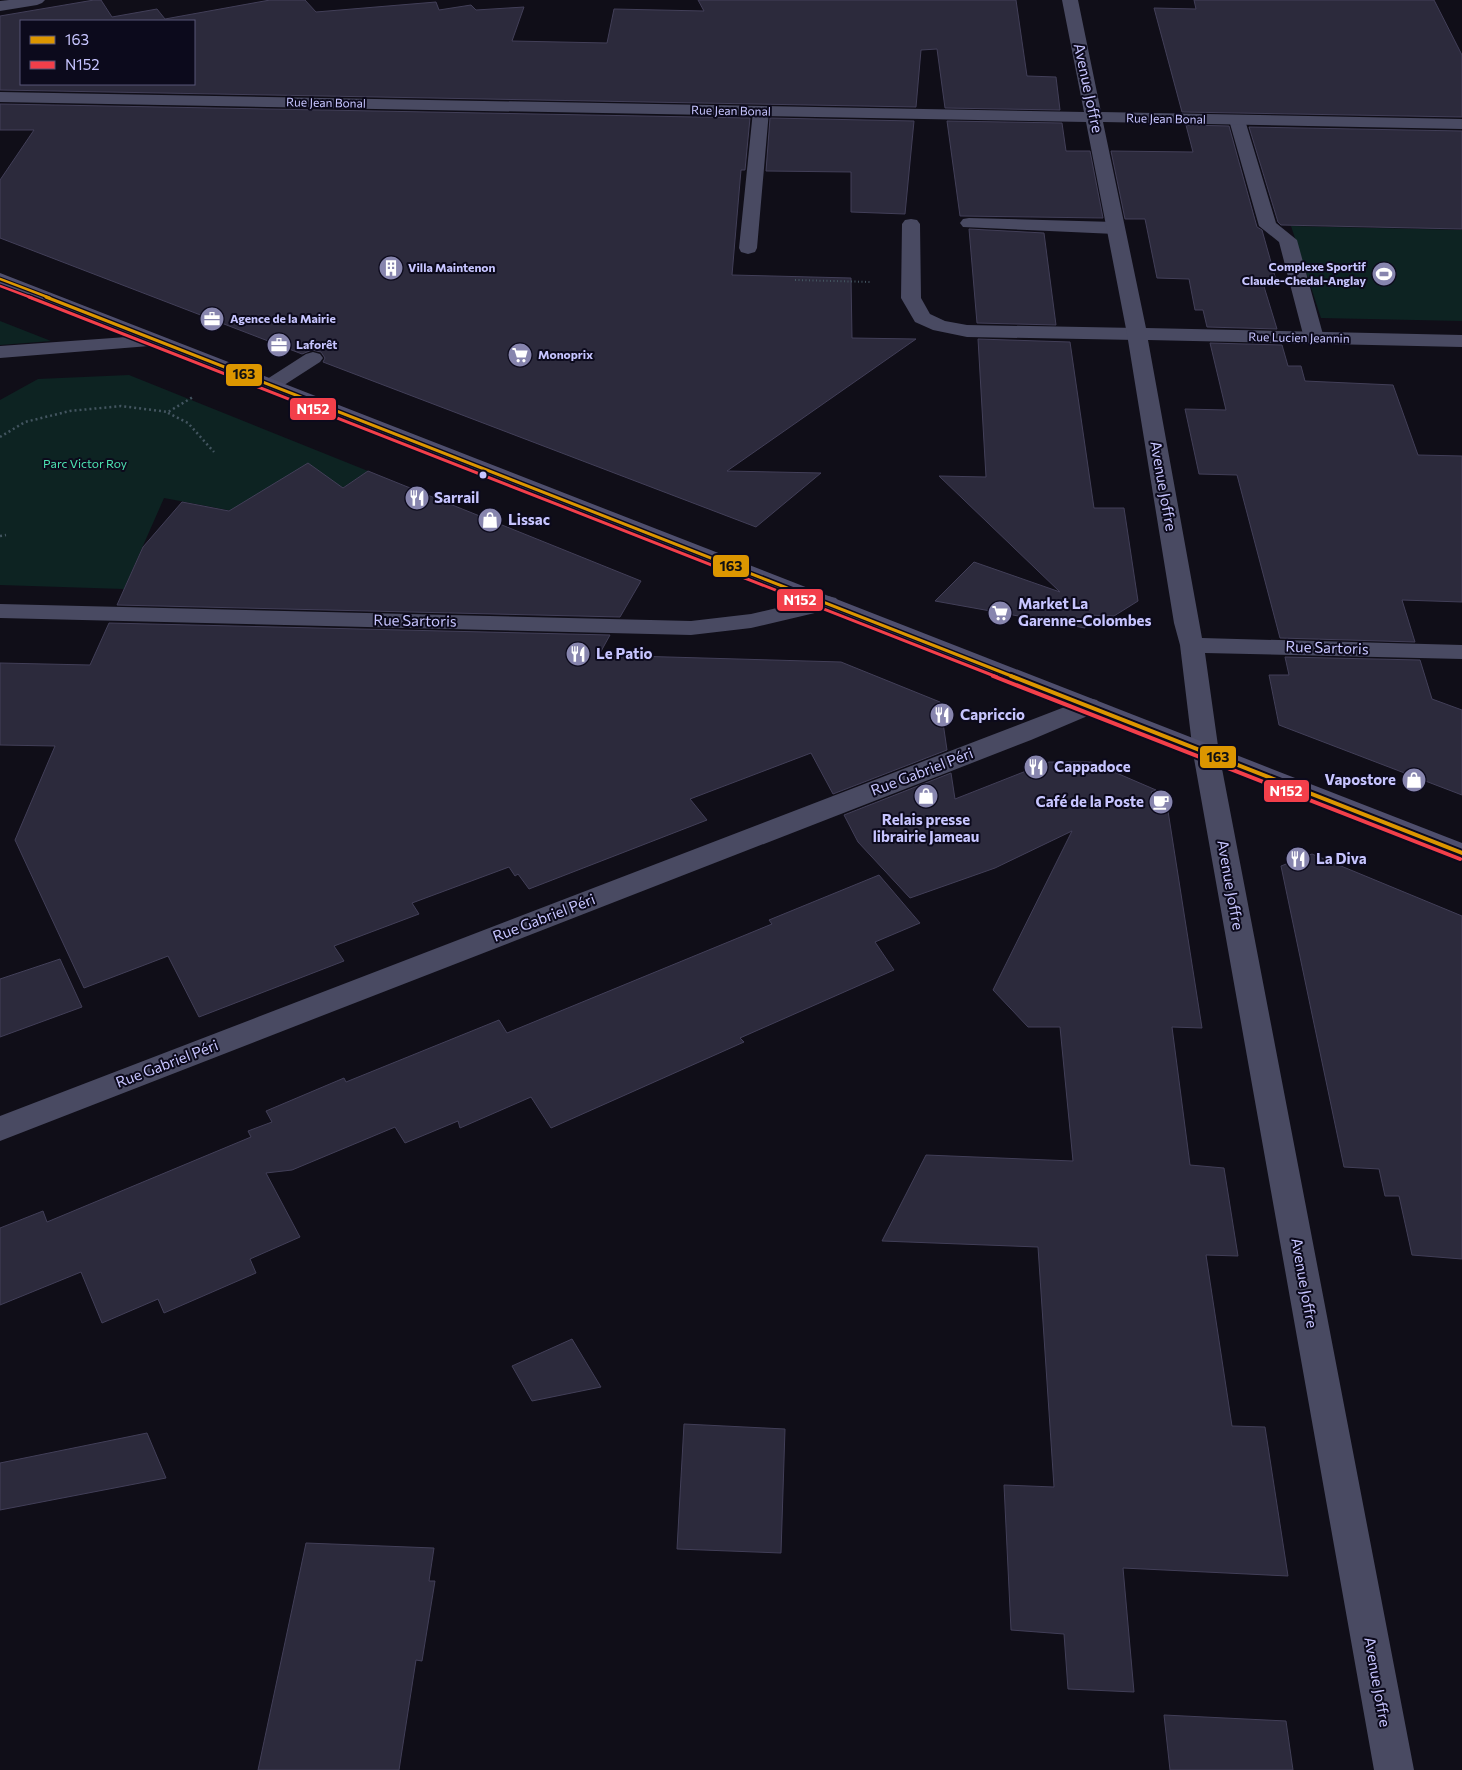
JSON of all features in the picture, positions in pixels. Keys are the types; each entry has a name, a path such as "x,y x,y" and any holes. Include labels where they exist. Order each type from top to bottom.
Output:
{"main road":[{"path":"0,279 1462,853"}],"street":[{"path":"0,6 37,0"},
{"name":"Avenue Joffre","path":"1070,0 1137,334 1192,645 1206,753 1394,1770"},
{"name":"Rue Jean Bonal","path":"0,97 1462,124"},
{"path":"748,248 761,111"},
{"path":"1237,120 1268,226 1288,240 1314,338"},
{"path":"968,223 1115,228"},
{"name":"Rue Lucien Jeannin","path":"910,224 911,298 922,318 940,326 968,331 1462,341"},
{"path":"0,352 155,340"},
{"path":"271,385 313,358"},
{"name":"Rue Sartoris","path":"0,611 691,628 751,621 828,603"},
{"name":"Rue Sartoris","path":"1192,645 1462,652"},
{"name":"Rue Gabriel Péri","path":"0,1129 1004,741 1088,706"}],"path":[{"path":"795,280 911,284"},
{"path":"168,412 196,395"},
{"path":"0,437 25,422 70,411 121,406 168,412 188,424 214,452"},
{"path":"0,536 6,535"}],"green space":[{"name":"Complexe Sportif Claude-Chedal-Anglay","path":"1291,226 1462,230 1462,321 1321,318"},
{"path":"0,321 51,341 0,345"},
{"name":"Parc Victor Roy","path":"129,375 368,471 291,522 164,498 124,589 0,585 0,400 38,379"}],"building":[{"path":"94,0 101,0 112,17 157,9 165,19 270,0 305,0 316,12 436,2 439,10 471,5 476,10 524,7 512,41 607,43 614,9 704,11 698,0 1016,0 1027,76 1056,77 1060,110 945,108 937,49 921,50 916,107 0,90 0,16"},
{"path":"1194,0 1434,0 1462,55 1462,117 1182,112 1154,8 1196,9"},
{"path":"0,104 750,118 745,170 741,170 732,275 851,278 852,338 916,339 727,471 821,473 756,527 323,362 325,358 321,352 312,350 302,354 0,238 0,180 34,130 0,130"},
{"path":"770,118 914,121 905,214 851,212 851,172 766,171"},
{"path":"947,121 1062,123 1066,151 1090,151 1103,218 960,216"},
{"path":"1186,125 1229,126 1257,227 1262,230 1276,280 1262,280 1277,329 1207,327 1203,310 1195,310 1189,279 1157,278 1145,219 1125,219 1111,151 1193,152"},
{"path":"1249,127 1462,131 1462,229 1281,225 1278,222"},
{"path":"969,229 1044,233 1056,325 977,323"},
{"path":"978,339 1070,342 1094,508 1124,508 1138,601 1114,616 1088,615 1085,628 935,601 974,562 1060,592 939,476 986,477"},
{"path":"1210,343 1282,345 1288,366 1301,366 1305,381 1393,385 1418,455 1462,456 1462,602 1402,600 1415,642 1280,638 1237,475 1199,474 1185,409 1226,410"},
{"path":"308,463 343,488 368,471 641,581 620,617 117,605 143,547 182,502 229,511"},
{"path":"109,623 610,635 599,655 841,662 940,702 947,750 833,794 811,753 690,799 707,820 529,889 518,874 515,876 509,867 412,903 419,914 334,946 344,961 199,1017 168,956 84,988 15,840 55,746 0,745 0,663 90,665"},
{"path":"1285,657 1420,660 1432,699 1462,710 1462,795 1279,725 1269,675 1289,675"},
{"path":"1049,762 1091,762 1156,790 1151,792 1168,811 1202,1028 1172,1027 1190,1165 1224,1168 1238,1256 1206,1255 1232,1426 1265,1427 1288,1576 1123,1568 1134,1692 1068,1689 1064,1634 1011,1630 1004,1485 1054,1487 1038,1247 882,1241 926,1155 1073,1161 1060,1027 1028,1027 993,990 1072,831 995,868 910,898 858,842 844,815 951,773 955,799"},
{"path":"1312,854 1462,916 1462,1259 1412,1255 1399,1196 1385,1196 1379,1169 1344,1167 1281,866"},
{"path":"879,875 920,923 875,942 894,970 740,1038 744,1042 551,1128 531,1097 460,1128 458,1121 405,1143 395,1127 292,1170 266,1173 300,1237 250,1259 256,1273 164,1313 158,1299 102,1323 81,1272 0,1305 0,1228 43,1211 47,1222 251,1137 248,1131 272,1122 266,1111 344,1078 346,1082 499,1020 507,1033 772,924 769,920"},
{"path":"60,959 82,1007 0,1037 0,979"},
{"path":"572,1339 601,1387 532,1401 512,1366"},
{"path":"684,1424 785,1429 781,1553 677,1549"},
{"path":"147,1433 166,1478 0,1510 0,1463"},
{"path":"306,1543 434,1548 429,1581 435,1581 422,1661 416,1660 399,1770 258,1770"},
{"path":"1164,1715 1286,1721 1293,1770 1170,1770"}],"transit line":[{"name":"163","path":"0,279 1462,853"},
{"name":"N152","path":"0,286 1460,859"}],"place":[{"name":"Villa Maintenon","path":"391,268"},
{"name":"Complexe Sportif Claude-Chedal-Anglay","path":"1384,274"},
{"name":"Agence de la Mairie","path":"212,319"},
{"name":"Laforêt","path":"279,345"},
{"name":"Monoprix","path":"520,355"},
{"name":"Sarrail","path":"417,498"},
{"name":"Lissac","path":"490,520"},
{"name":"Market La Garenne-Colombes","path":"1000,613"},
{"name":"Le Patio","path":"578,654"},
{"name":"Capriccio","path":"942,715"},
{"name":"Cappadoce","path":"1036,767"},
{"name":"Vapostore","path":"1414,780"},
{"name":"Relais presse librairie Jameau","path":"926,796"},
{"name":"Café de la Poste","path":"1161,802"},
{"name":"La Diva","path":"1298,859"}]}
